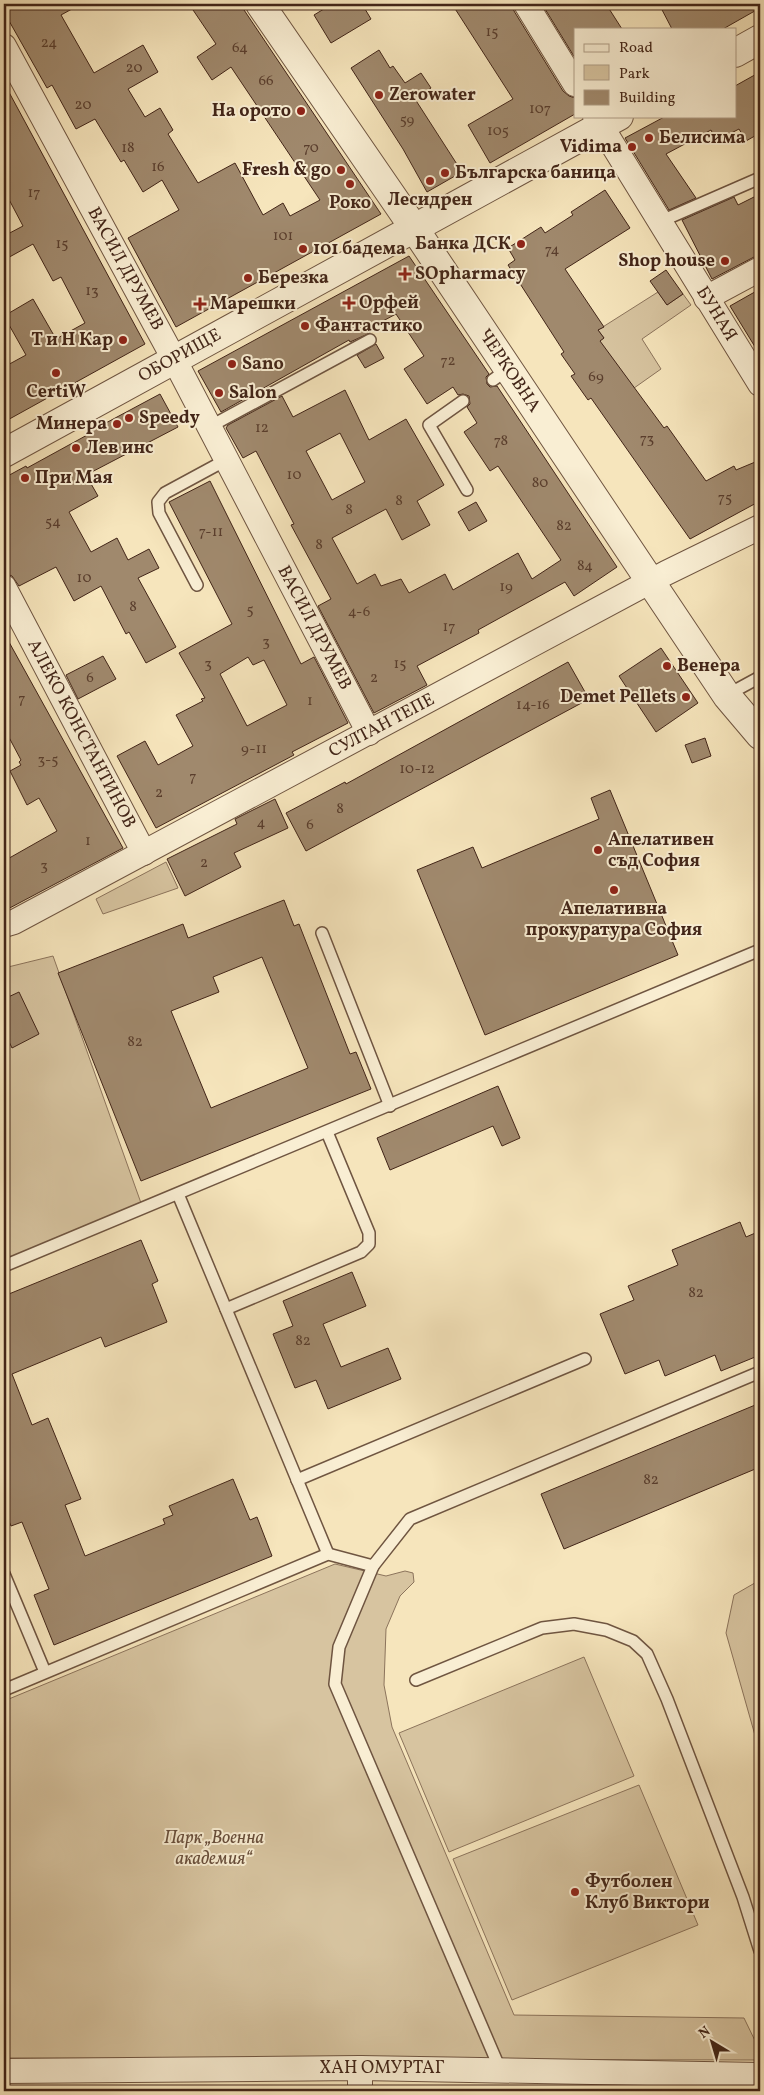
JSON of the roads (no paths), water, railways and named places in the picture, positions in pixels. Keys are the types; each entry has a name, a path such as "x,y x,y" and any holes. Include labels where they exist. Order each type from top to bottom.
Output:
{"street":[{"name":"ЧЕРКОВНА","path":"260,4 414,228 500,375 651,582 727,696 760,735"},
{"path":"526,4 574,82"},
{"path":"736,52 760,39"},
{"name":"ВАСИЛ ДРУМЕВ","path":"4,46 174,360 369,733"},
{"name":"ОБОРИЩЕ","path":"4,453 414,228 605,120"},
{"name":"БУНАЯ","path":"605,120 659,222 760,384"},
{"path":"706,298 760,269"},
{"name":"СУЛТАН ТЕПЕ","path":"4,925 14,922 651,582 760,527"},
{"name":"АЛЕКО КОНСТАНТИНОВ","path":"4,587 144,853"},
{"path":"360,2068 360,2091"},
{"name":"ХАН ОМУРТАГ","path":"4,2071 360,2068 760,2075"}],"lane":[{"path":"659,222 760,178"},
{"path":"209,427 370,340"},
{"path":"463,401 429,425 466,490"},
{"path":"197,586 159,513 158,502 165,493 226,460"},
{"path":"727,696 760,677"},
{"path":"322,933 390,1106"},
{"path":"4,1266 760,950"},
{"path":"226,1309 361,1252 369,1244 369,1233 327,1132"},
{"path":"178,1194 328,1554"},
{"path":"297,1480 585,1359"},
{"path":"500,2069 335,1684 339,1647 373,1566 410,1519 760,1372"},
{"path":"4,1690 328,1554 373,1566"},
{"path":"4,1574 44,1672"},
{"path":"416,1680 542,1628 574,1624 606,1630 633,1641 647,1654 667,1699 743,1897 760,1951"}],"place":[{"name":"Zerowater","path":"379,95"},
{"name":"На орото","path":"301,111"},
{"name":"Белисима","path":"649,138"},
{"name":"Vidima","path":"632,147"},
{"name":"Fresh & go","path":"341,170"},
{"name":"Българска баница","path":"445,173"},
{"name":"Лесидрен","path":"430,181"},
{"name":"Роко","path":"350,184"},
{"name":"Банка ДСК","path":"521,244"},
{"name":"101 бадема","path":"303,249"},
{"name":"Shop house","path":"725,261"},
{"name":"SOpharmacy","path":"405,274"},
{"name":"Березка","path":"248,278"},
{"name":"Орфей","path":"349,303"},
{"name":"Марешки","path":"200,304"},
{"name":"Фантастико","path":"305,326"},
{"name":"Т и Н Кар","path":"123,340"},
{"name":"Sano","path":"232,364"},
{"name":"CertiW","path":"56,373"},
{"name":"Salon","path":"219,393"},
{"name":"Speedy","path":"129,418"},
{"name":"Минера","path":"117,424"},
{"name":"Лев инс","path":"76,448"},
{"name":"При Мая","path":"25,478"},
{"name":"Венера","path":"667,666"},
{"name":"Demet Pellets","path":"686,697"},
{"name":"Апелативен съд София","path":"598,850"},
{"name":"Апелативна прокуратура София","path":"614,890"},
{"name":"Футболен Клуб Виктори","path":"575,1892"}],"park label":[{"name":"Парк „Военна академия“","path":"214,1848"}]}
